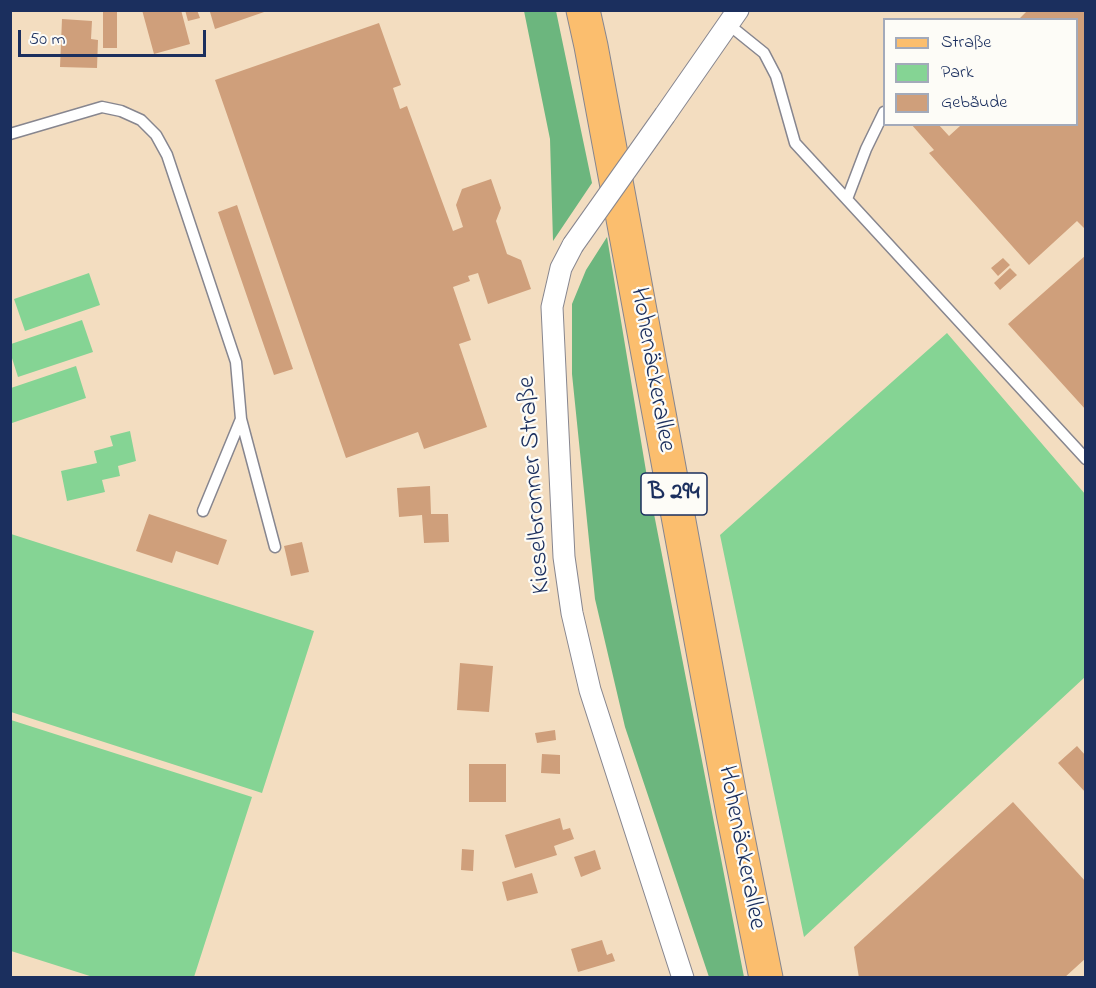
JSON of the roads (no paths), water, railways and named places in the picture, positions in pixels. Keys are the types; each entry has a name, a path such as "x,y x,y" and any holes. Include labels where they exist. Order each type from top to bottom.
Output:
{"main road":[{"name":"Hohenäckerallee","path":"583,10 766,978"}],"street":[{"name":"Kieselbronner Straße","path":"684,978 593,701 572,613 564,557 552,307 561,268 573,245 733,17"}],"lane":[{"name":"Kieselbronner Straße","path":"733,17 764,52 776,76 795,143 1086,459"},
{"path":"10,134 102,107 121,111 141,120 156,135 167,154 236,362 241,419 275,547"},
{"path":"847,199 866,149 883,116"},
{"path":"203,511 241,419"}]}
